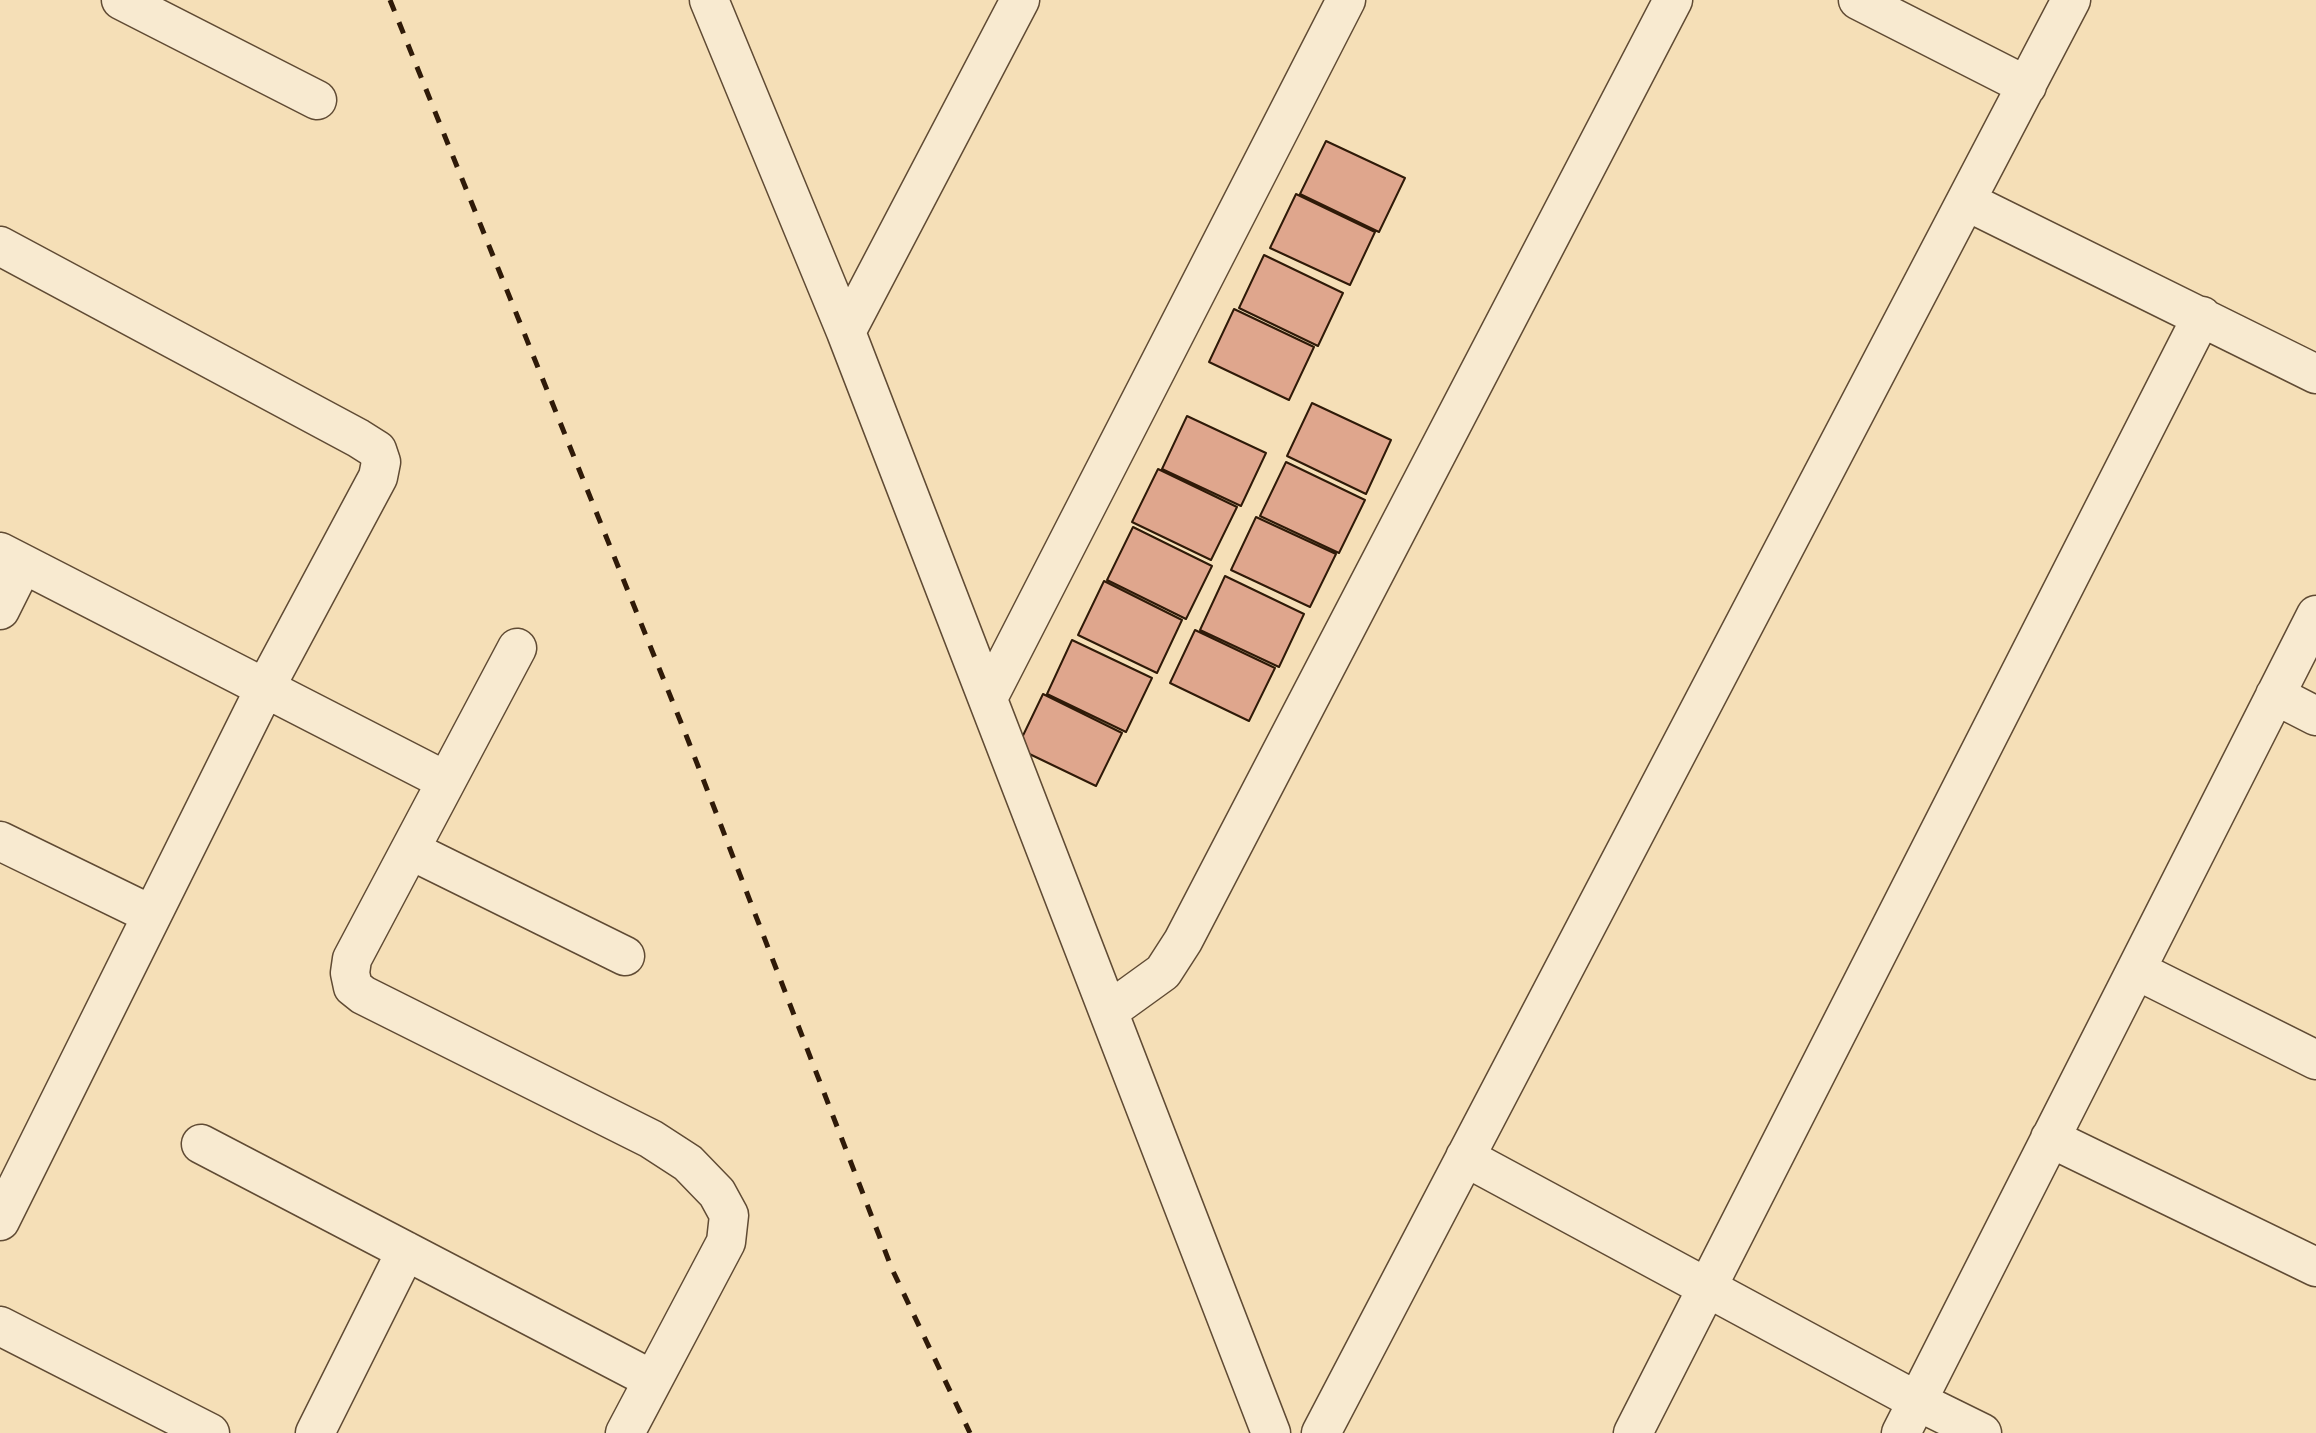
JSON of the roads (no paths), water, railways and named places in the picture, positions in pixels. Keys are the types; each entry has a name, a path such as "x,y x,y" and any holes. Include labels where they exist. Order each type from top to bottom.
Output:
{"street":[{"path":"121,0 317,100"},
{"path":"709,0 846,332 1271,1433"},
{"path":"846,332 1020,0"},
{"path":"988,698 1346,0"},
{"path":"1109,1011 1163,972 1183,942 1673,0"},
{"path":"1858,0 2027,86"},
{"path":"1321,1433 2071,0"},
{"path":"1966,201 2316,374"},
{"path":"0,246 358,438 377,450 381,462 378,477 265,688 0,1221"},
{"path":"1633,1433 2202,316"},
{"path":"0,610 11,558 446,781"},
{"path":"1909,1417 2316,615"},
{"path":"517,648 352,959 350,973 353,987 363,995 651,1139 688,1163 717,1194 729,1215 726,1242 625,1433"},
{"path":"2275,695 2316,716"},
{"path":"0,841 152,915"},
{"path":"410,850 625,956"},
{"path":"2136,970 2316,1060"},
{"path":"2050,1138 2316,1266"},
{"path":"201,1144 653,1380"},
{"path":"1465,1157 1707,1288 1909,1417 1982,1433"},
{"path":"315,1433 406,1251"},
{"path":"0,1326 209,1433"}],"railway":[{"path":"390,0 688,740 892,1269 970,1433"}]}
